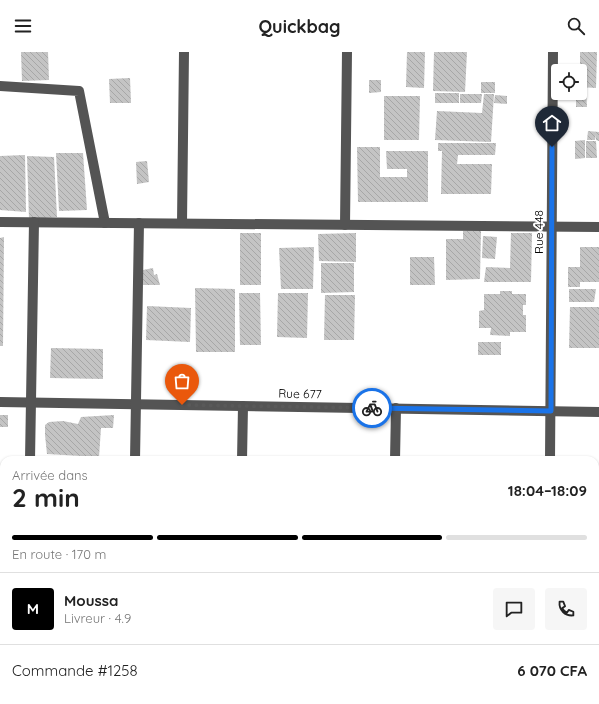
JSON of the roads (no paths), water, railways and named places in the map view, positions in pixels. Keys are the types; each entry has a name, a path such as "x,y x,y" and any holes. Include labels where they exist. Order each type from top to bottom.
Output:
{"street":[{"path":"182,224 184,52"},
{"path":"345,225 347,52"},
{"name":"Rue 448","path":"550,456 552,52"},
{"path":"0,86 79,91 105,223"},
{"path":"0,222 599,227"},
{"path":"30,456 34,222"},
{"path":"134,456 139,223"},
{"name":"Rue 677","path":"0,402 599,412"},
{"path":"242,456 244,406"},
{"path":"395,456 396,408"}]}
